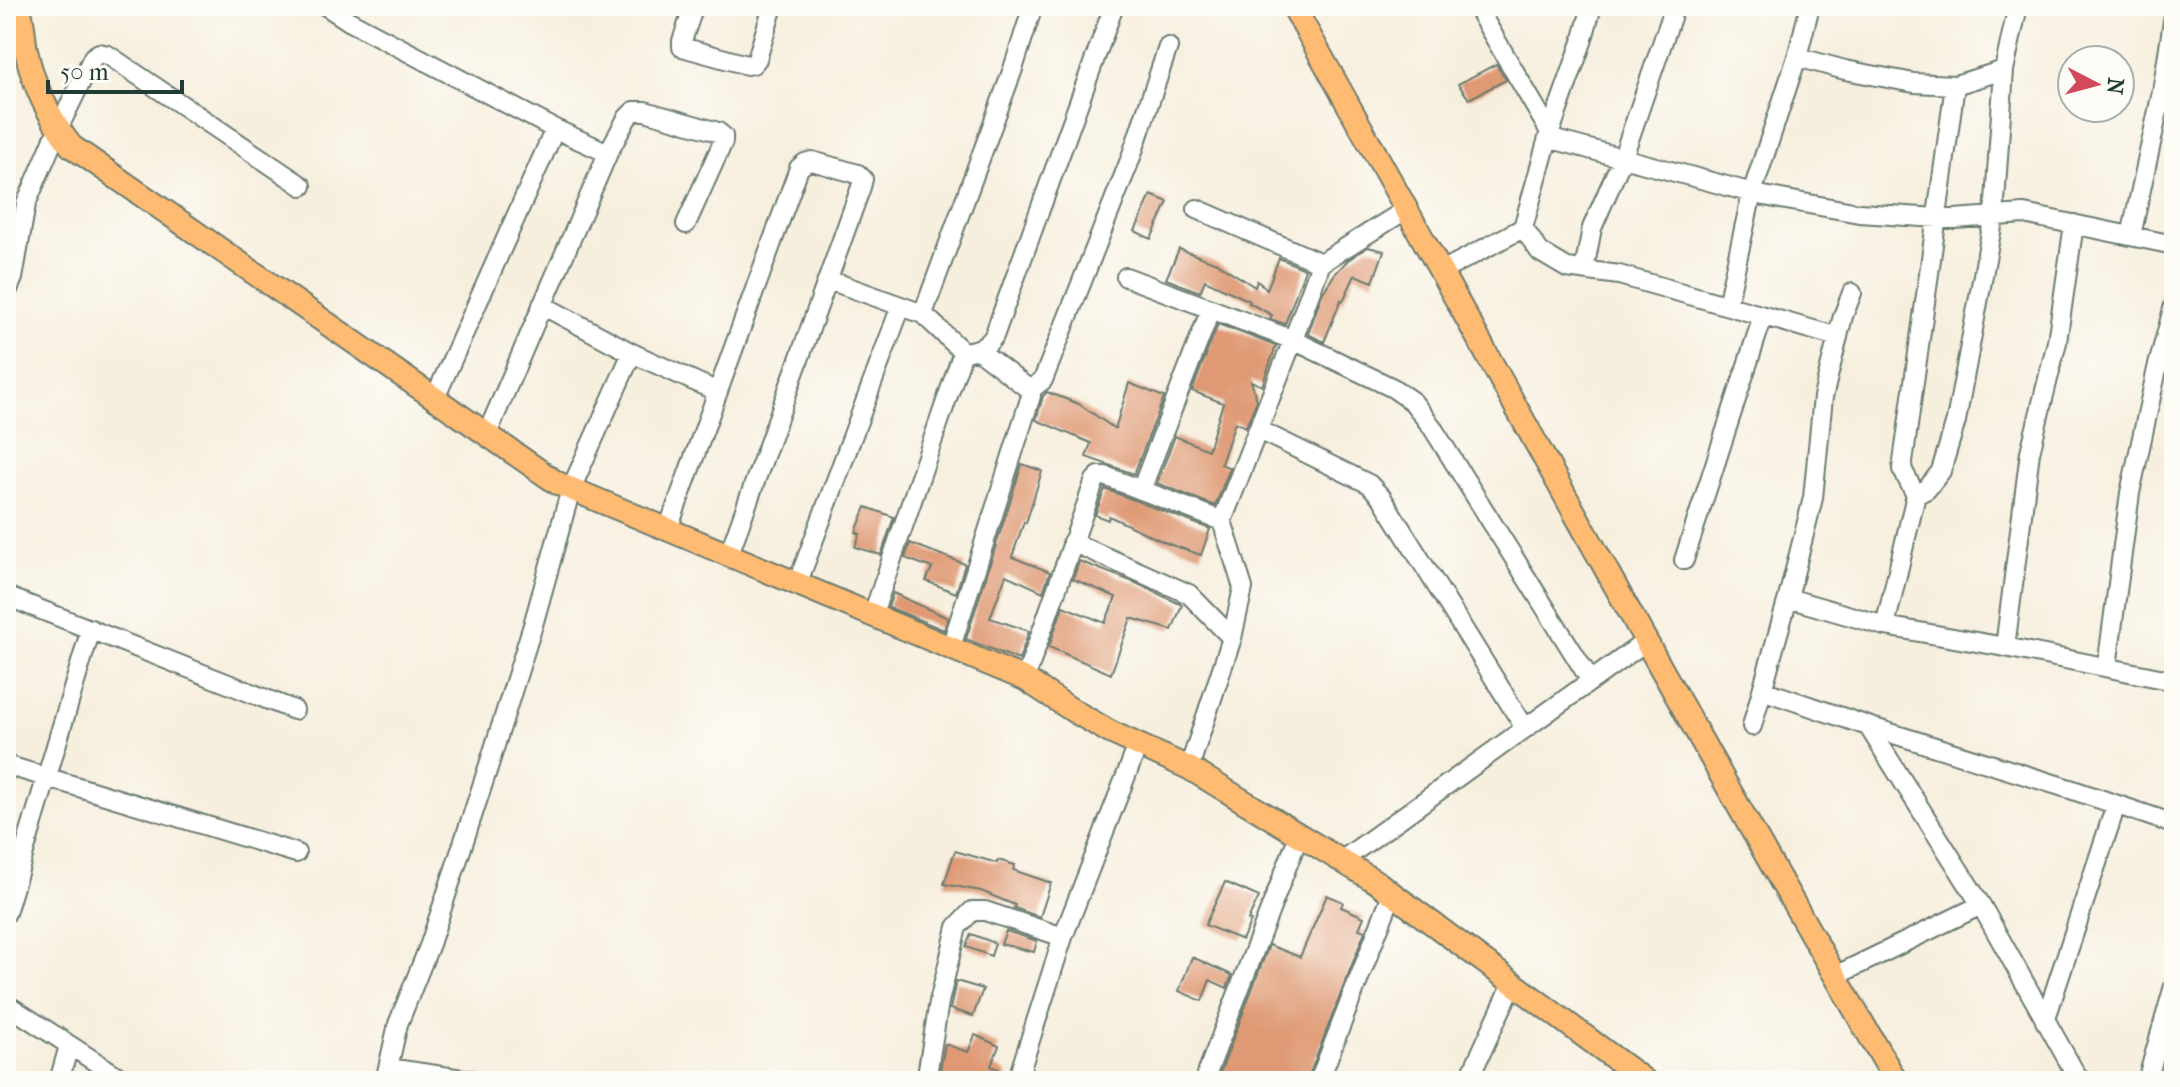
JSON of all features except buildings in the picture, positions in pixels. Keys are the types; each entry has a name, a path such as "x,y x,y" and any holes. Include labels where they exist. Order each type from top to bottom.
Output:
{"main road":[{"path":"1293,6 1645,642 1896,1081"},
{"path":"20,10 34,84 58,129 71,146 557,483 1025,679 1084,717 1189,768 1392,894 1645,1081"}],"street":[{"path":"326,6 555,129 608,153"},
{"path":"694,6 682,47 747,65 757,59 773,6"},
{"path":"923,314 1033,6"},
{"path":"873,614 971,351 987,345 994,336 1114,6"},
{"path":"1476,6 1549,135 1752,193 1859,213 1954,219 2024,214 2174,245"},
{"path":"1442,271 1523,228 1549,135 1592,6"},
{"path":"1584,270 1592,228 1623,157 1675,6"},
{"path":"1727,305 1752,193 1797,57 1810,6"},
{"path":"1916,495 1927,489 1941,471 1956,421 1994,216 2004,70 2018,6"},
{"path":"2131,236 2162,92 2174,15"},
{"path":"1030,390 1043,380 1130,160 1168,47"},
{"path":"6,294 13,278 26,204 58,129 93,57 99,53 108,55 302,186"},
{"path":"1797,57 1914,83 1955,85 2004,70"},
{"path":"1885,626 1916,495 1902,469 1955,85"},
{"path":"487,434 608,153 634,111 645,111 723,136 686,224"},
{"path":"435,398 555,129"},
{"path":"668,529 799,168 812,161 858,174 863,179 829,280 729,554"},
{"path":"1197,209 1321,263"},
{"path":"1189,768 1232,638 1243,588 1222,521 1321,263 1407,209"},
{"path":"2005,647 2030,452 2057,342 2074,224"},
{"path":"1523,228 1540,252"},
{"path":"1497,242 1540,252 1567,268 1619,275 1838,337"},
{"path":"1126,277 1293,340 1393,388 1413,402 1432,427 1591,681"},
{"path":"829,280 923,314 1030,390 1031,396 951,647"},
{"path":"1752,726 1813,498 1823,397 1852,293"},
{"path":"542,305 632,353 718,392"},
{"path":"2107,667 2130,493 2174,305"},
{"path":"798,582 901,306"},
{"path":"1141,490 1211,309"},
{"path":"1684,560 1763,316"},
{"path":"476,1081 387,1074 398,1024 430,944 533,625 571,489 632,353"},
{"path":"1259,430 1369,484 1382,498 1525,728"},
{"path":"1025,679 1072,542 1099,476 1222,521"},
{"path":"1072,542 1189,594 1232,638"},
{"path":"6,596 294,710"},
{"path":"1788,598 1885,626 2174,681"},
{"path":"6,913 91,629"},
{"path":"1341,861 1645,642"},
{"path":"1762,690 2174,824"},
{"path":"1868,726 1981,905 2079,1080 2083,1081"},
{"path":"1017,1081 1063,937 1138,745"},
{"path":"6,765 296,853"},
{"path":"2045,1021 2116,805"},
{"path":"1204,1081 1299,835"},
{"path":"1319,1081 1392,894"},
{"path":"1835,976 1981,905"},
{"path":"926,1081 939,1002 957,927 964,918 972,911 985,911 1063,937"},
{"path":"1468,1081 1513,983"},
{"path":"2147,1081 2174,986"},
{"path":"6,1004 125,1081"},
{"path":"59,1081 69,1046"}]}
